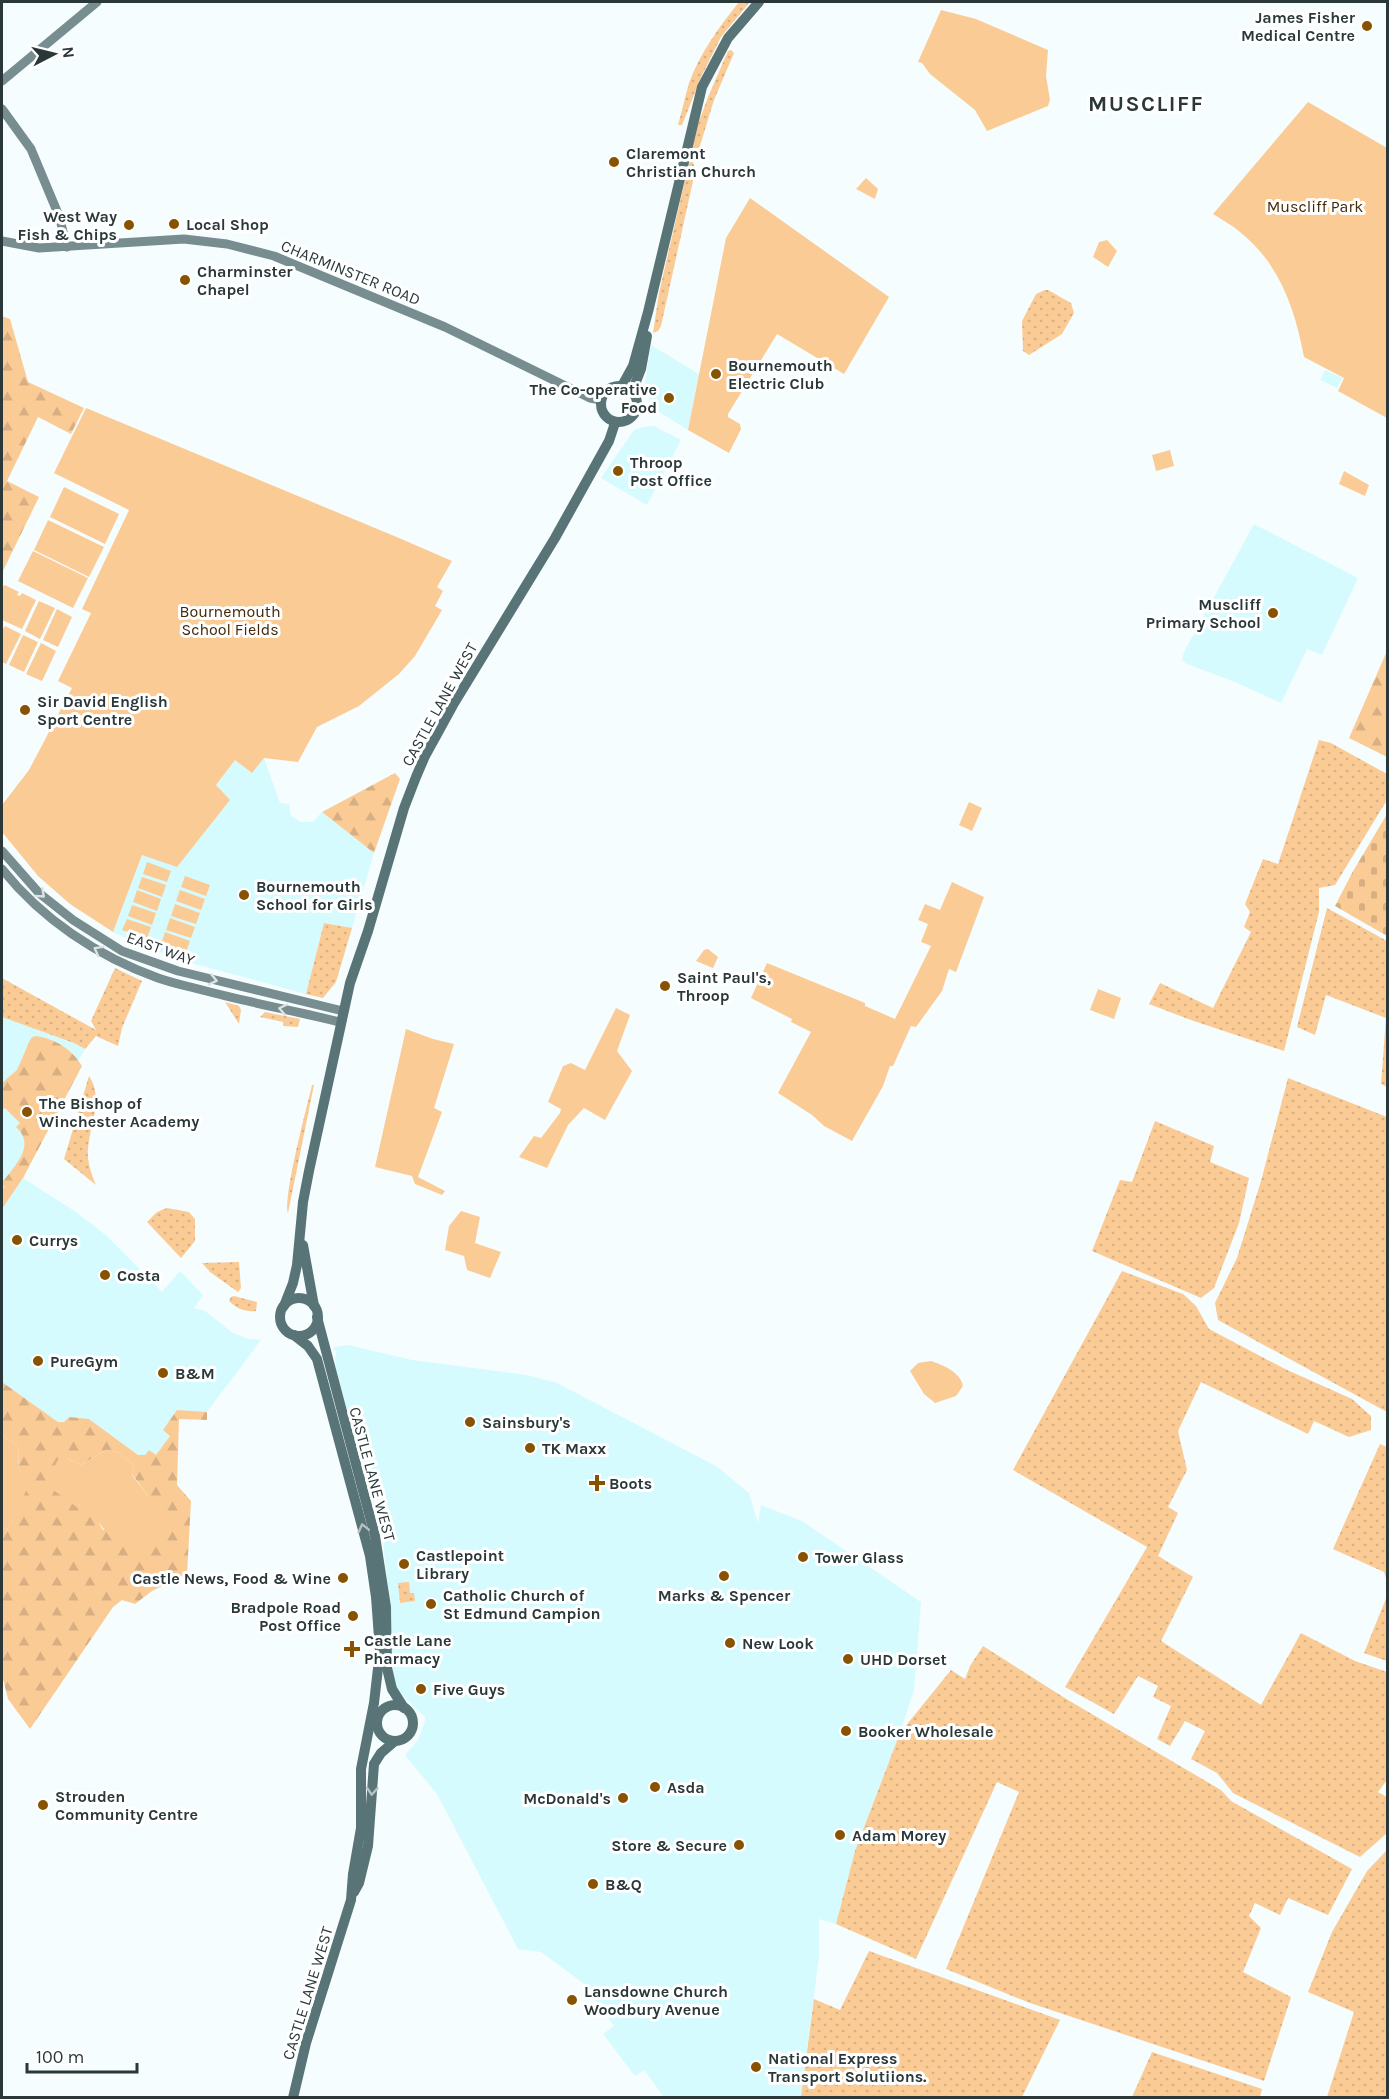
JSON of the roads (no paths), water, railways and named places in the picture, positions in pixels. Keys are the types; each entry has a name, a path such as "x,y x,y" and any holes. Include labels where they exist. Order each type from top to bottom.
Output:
{"main road":[{"path":"627,389 648,312 702,87 728,38 759,2"},
{"path":"617,386 627,389 637,403 634,414 626,421 615,423 605,417 601,400 607,390 617,386"},
{"name":"CASTLE LANE WEST","path":"284,1306 295,1278 303,1202 340,1022 404,808 425,756 507,613 555,538 609,441 615,423"},
{"name":"CASTLE LANE WEST","path":"300,1233 316,1311 375,1536 386,1607 387,1668 392,1689 404,1708"},
{"path":"293,1299 305,1299 316,1311 316,1323 304,1335 294,1335 286,1331 281,1322 281,1312 284,1306 293,1299"},
{"name":"CASTLE LANE WEST","path":"293,2097 312,2024 351,1897 361,1828 361,1769 374,1703 380,1639 368,1547 317,1359 308,1346 294,1335"},
{"name":"CASTLE LANE WEST","path":"374,1703 378,1720"},
{"path":"366,1737 378,1720 390,1706 394,1705 404,1708 412,1719 411,1729 405,1737 395,1741 390,1740 381,1734 378,1720"},
{"name":"CASTLE LANE WEST","path":"351,1897 359,1883 368,1846 374,1764 381,1753 395,1741"}],"street":[{"path":"2,81 97,2"},
{"path":"2,110 28,144 59,216 67,247"},
{"name":"CHARMINSTER ROAD","path":"2,241 39,248 184,239 227,244 274,256 445,327 590,398 601,400"},
{"name":"EAST WAY","path":"2,852 39,893 73,920 122,951 178,971 343,1011"},
{"name":"EAST WAY","path":"2,869 16,887 54,921 88,945 118,961 168,981 340,1022"}],"place":[{"name":"James Fisher Medical Centre","path":"1367,26"},
{"name":"Claremont Christian Church","path":"614,162"},
{"name":"Local Shop","path":"174,224"},
{"name":"West Way Fish & Chips","path":"129,225"},
{"name":"Charminster Chapel","path":"185,280"},
{"name":"Bournemouth Electric Club","path":"716,374"},
{"name":"The Co-operative Food","path":"669,398"},
{"name":"Throop Post Office","path":"618,471"},
{"name":"Muscliff Primary School","path":"1273,613"},
{"name":"Sir David English Sport Centre","path":"25,710"},
{"name":"Bournemouth School for Girls","path":"244,895"},
{"name":"Saint Paul's, Throop","path":"665,986"},
{"name":"The Bishop of Winchester Academy","path":"27,1112"},
{"name":"Currys","path":"17,1240"},
{"name":"Costa","path":"105,1275"},
{"name":"PureGym","path":"38,1361"},
{"name":"B&M","path":"163,1373"},
{"name":"Sainsbury's","path":"470,1422"},
{"name":"TK Maxx","path":"530,1448"},
{"name":"Boots","path":"597,1483"},
{"name":"Tower Glass","path":"803,1557"},
{"name":"Castlepoint Library","path":"404,1564"},
{"name":"Marks & Spencer","path":"724,1576"},
{"name":"Castle News, Food & Wine","path":"343,1578"},
{"name":"Catholic Church of St Edmund Campion","path":"431,1604"},
{"name":"Bradpole Road Post Office","path":"353,1616"},
{"name":"New Look","path":"730,1643"},
{"name":"Castle Lane Pharmacy","path":"352,1649"},
{"name":"UHD Dorset","path":"848,1659"},
{"name":"Five Guys","path":"421,1689"},
{"name":"Booker Wholesale","path":"846,1731"},
{"name":"Asda","path":"655,1787"},
{"name":"McDonald's","path":"623,1798"},
{"name":"Strouden Community Centre","path":"43,1805"},
{"name":"Adam Morey","path":"840,1835"},
{"name":"Store & Secure","path":"739,1845"},
{"name":"B&Q","path":"593,1884"},
{"name":"Lansdowne Church Woodbury Avenue","path":"572,2000"},
{"name":"National Express Transport Solutiions.","path":"756,2067"}],"district":[{"name":"MUSCLIFF","path":"1146,103"}],"park label":[{"name":"Muscliff Park","path":"1315,206"},
{"name":"Bournemouth School Fields","path":"230,620"}]}
